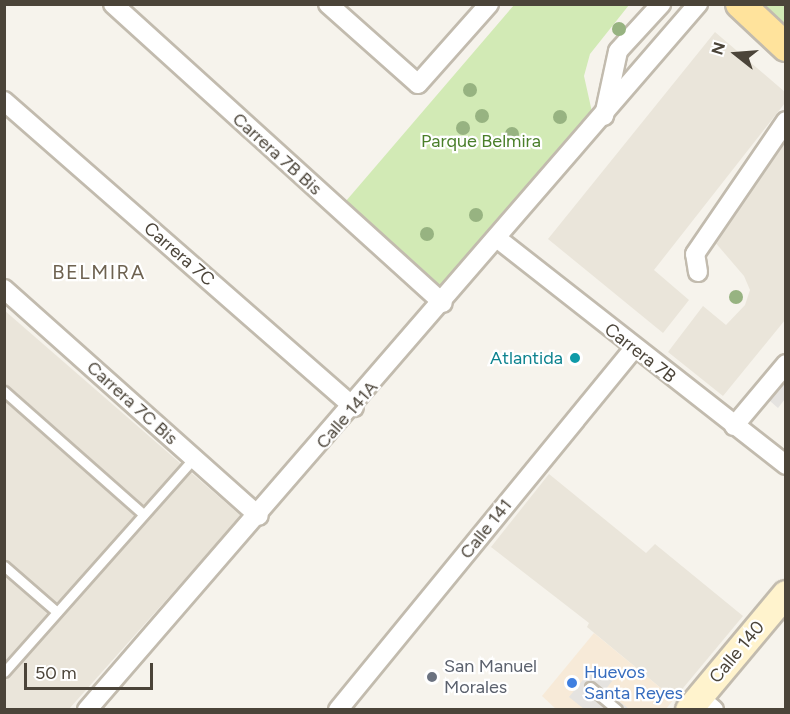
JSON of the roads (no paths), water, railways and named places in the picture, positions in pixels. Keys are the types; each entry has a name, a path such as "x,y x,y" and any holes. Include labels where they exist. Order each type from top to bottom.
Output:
{"main road":[{"path":"740,4 786,47"}],"street":[{"name":"Carrera 7B Bis","path":"113,4 443,303"},
{"path":"328,4 418,84 489,4"},
{"name":"Calle 141A","path":"603,118 618,51 661,4"},
{"name":"Calle 141A","path":"87,710 260,516 603,118 698,4"},
{"name":"Carrera 7C","path":"4,101 354,407"},
{"path":"698,272 695,254 786,121"},
{"name":"Carrera 7B","path":"498,239 634,349 786,465"},
{"name":"Carrera 7C Bis","path":"4,289 260,516"},
{"name":"Calle 141","path":"338,710 634,349"},
{"path":"734,426 786,364"},
{"name":"Calle 140","path":"701,705 786,594"}],"lane":[{"path":"4,391 143,514"},
{"path":"4,672 194,458"},
{"path":"4,566 57,612"},
{"path":"590,687 617,710"}],"place":[{"name":"Atlantida","path":"575,358"},
{"name":"San Manuel Morales","path":"432,677"},
{"name":"Huevos Santa Reyes","path":"572,683"}],"district":[{"name":"BELMIRA","path":"99,272"}],"park label":[{"name":"Parque Belmira","path":"481,141"}]}
